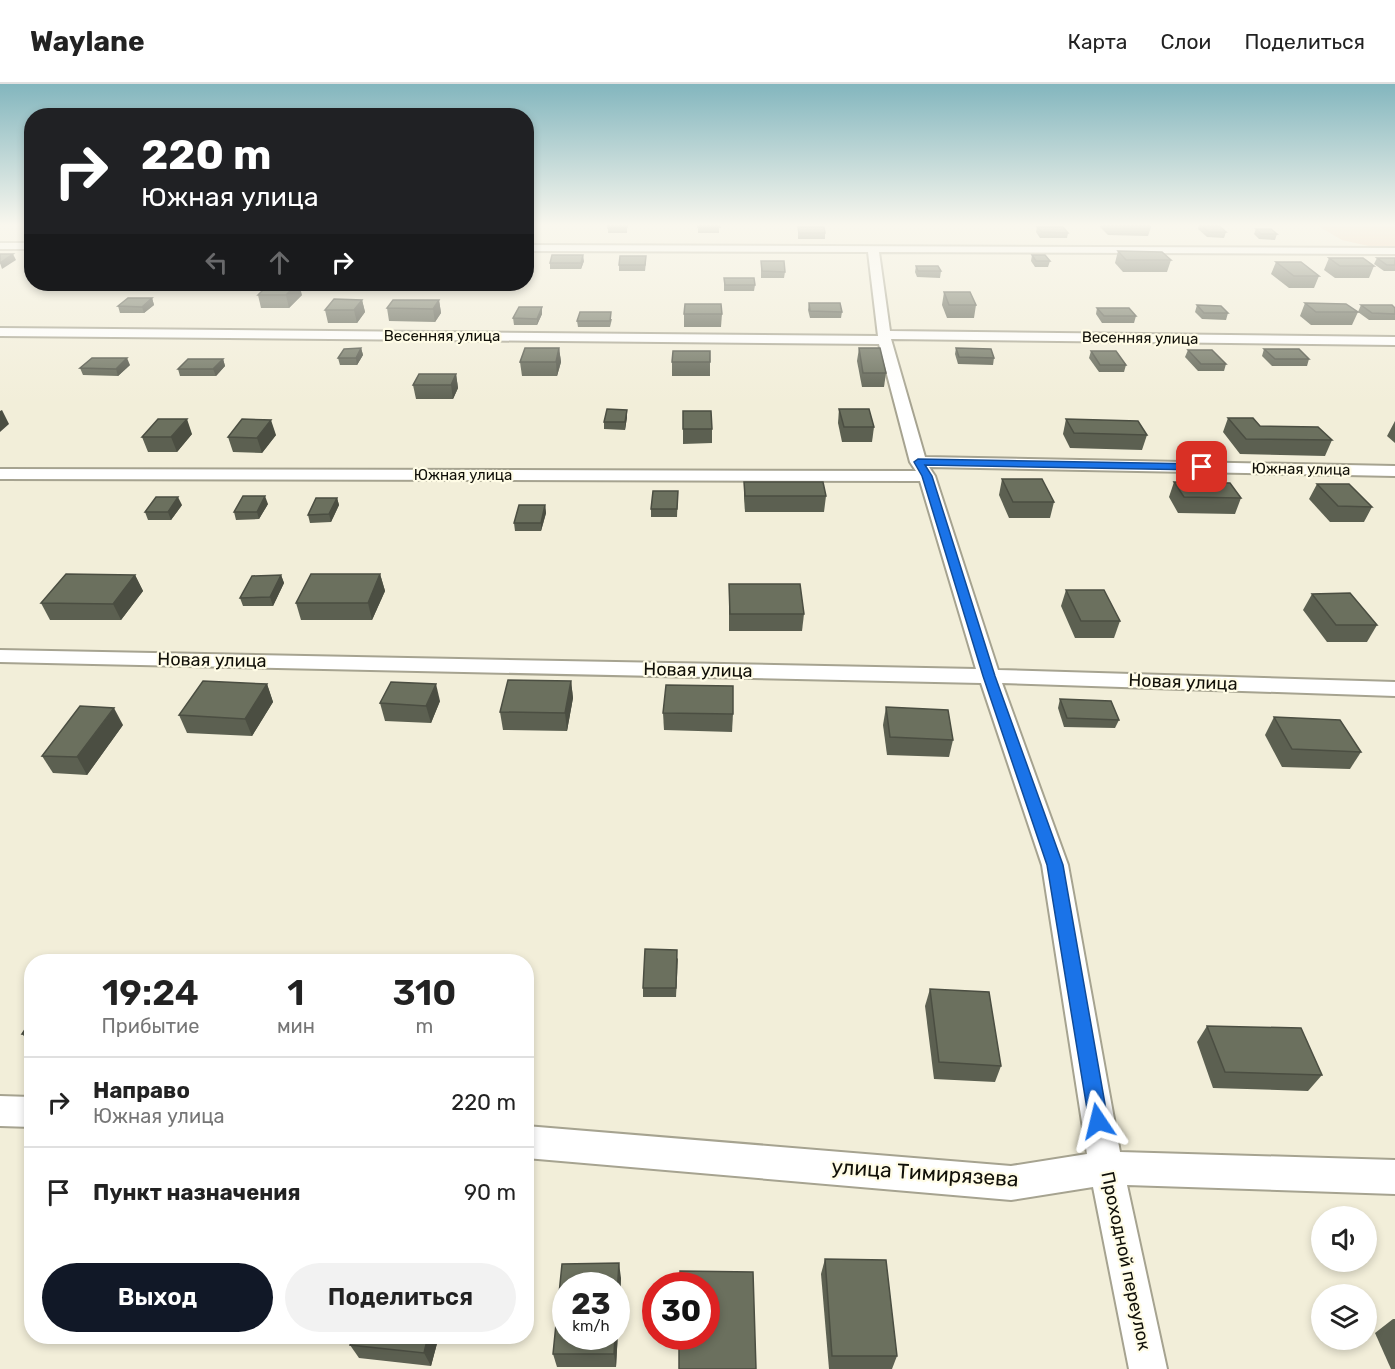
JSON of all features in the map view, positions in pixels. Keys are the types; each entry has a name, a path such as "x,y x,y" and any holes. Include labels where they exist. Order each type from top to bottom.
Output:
{"street":[{"name":"Проходной переулок","path":"877,284 884,337 923,469 989,676 1055,865 1106,1168 1148,1369"},
{"name":"Весенняя улица","path":"0,332 1395,341"},
{"name":"Южная улица","path":"0,474 923,469 1395,471"},
{"name":"Новая улица","path":"0,656 989,676 1395,688"},
{"path":"0,1111 24,1112"},
{"name":"улица Тимирязева","path":"534,1143 1011,1183 1106,1168 1395,1177"}],"building":[{"path":"725,284 755,285 725,285"},
{"path":"262,291 290,291 286,295 258,295"},
{"path":"944,292 970,292 976,305 949,305"},
{"path":"128,298 152,298 142,307 118,306"},
{"path":"334,299 362,300 354,310 325,310"},
{"path":"393,300 439,300 433,309 387,308"},
{"path":"809,303 840,303 842,312 810,311"},
{"path":"1305,303 1346,304 1358,312 1316,312"},
{"path":"685,304 721,304 722,314 684,314"},
{"path":"1197,305 1221,306 1228,313 1204,313"},
{"path":"1361,305 1392,305 1395,308 1395,314 1372,313"},
{"path":"519,307 542,307 537,319 513,318"},
{"path":"1097,308 1129,308 1136,316 1104,316"},
{"path":"580,312 611,312 610,321 577,321"},
{"path":"361,348 356,358 338,358 344,349"},
{"path":"525,348 559,348 556,362 520,362"},
{"path":"859,348 880,348 886,373 863,373"},
{"path":"956,348 991,349 994,358 959,357"},
{"path":"1264,349 1299,349 1309,359 1275,359"},
{"path":"1188,350 1212,350 1226,364 1201,364"},
{"path":"673,351 710,351 710,362 672,362"},
{"path":"1091,351 1116,351 1126,365 1100,365"},
{"path":"92,358 127,358 116,369 80,368"},
{"path":"188,359 223,359 213,369 178,369"},
{"path":"419,374 456,374 451,385 413,385"},
{"path":"607,409 627,410 625,422 604,422"},
{"path":"839,409 869,409 874,427 844,427"},
{"path":"683,411 711,411 712,429 683,429"},
{"path":"1228,418 1253,418 1260,426 1318,427 1332,440 1246,439"},
{"path":"158,419 187,419 171,437 142,437"},
{"path":"242,419 271,420 257,438 228,437"},
{"path":"1066,419 1138,421 1147,435 1074,433"},
{"path":"1002,479 1042,479 1054,502 1013,502"},
{"path":"744,482 823,482 826,496 745,496"},
{"path":"1174,482 1230,483 1241,498 1184,497"},
{"path":"1317,484 1349,484 1372,507 1338,506"},
{"path":"653,491 678,491 677,509 651,509"},
{"path":"243,496 265,496 257,512 234,512"},
{"path":"156,497 178,497 168,512 145,512"},
{"path":"316,498 337,498 329,514 308,515"},
{"path":"519,505 545,505 541,523 514,523"},
{"path":"66,574 135,575 113,604 41,603"},
{"path":"311,574 380,574 368,603 296,603"},
{"path":"281,575 270,597 240,598 252,576"},
{"path":"729,584 800,584 804,614 730,614"},
{"path":"1066,590 1104,590 1120,621 1081,621"},
{"path":"1350,593 1377,625 1336,625 1312,594"},
{"path":"508,680 571,681 565,713 500,712"},
{"path":"203,681 267,684 245,719 179,715"},
{"path":"391,682 436,684 426,706 380,703"},
{"path":"666,685 733,686 733,714 663,713"},
{"path":"1060,699 1111,701 1119,720 1067,718"},
{"path":"80,706 114,708 77,757 42,756"},
{"path":"886,707 948,710 953,740 890,737"},
{"path":"1274,717 1340,720 1361,752 1292,749"},
{"path":"645,949 677,950 676,988 643,988"},
{"path":"930,989 989,992 1001,1066 939,1062"},
{"path":"1207,1026 1301,1028 1322,1075 1225,1072"},
{"path":"825,1259 886,1260 897,1356 832,1356"},
{"path":"619,1263 618,1272 561,1272 562,1264"},
{"path":"680,1271 753,1272 756,1369 679,1369 679,1350 720,1350 720,1272"},
{"path":"350,1344 426,1344 424,1353"},
{"path":"553,1350 614,1350 614,1354 553,1354"}],"route":[{"path":"1098,1121 1055,865 989,676 927,476 918,462 1202,467"}]}
